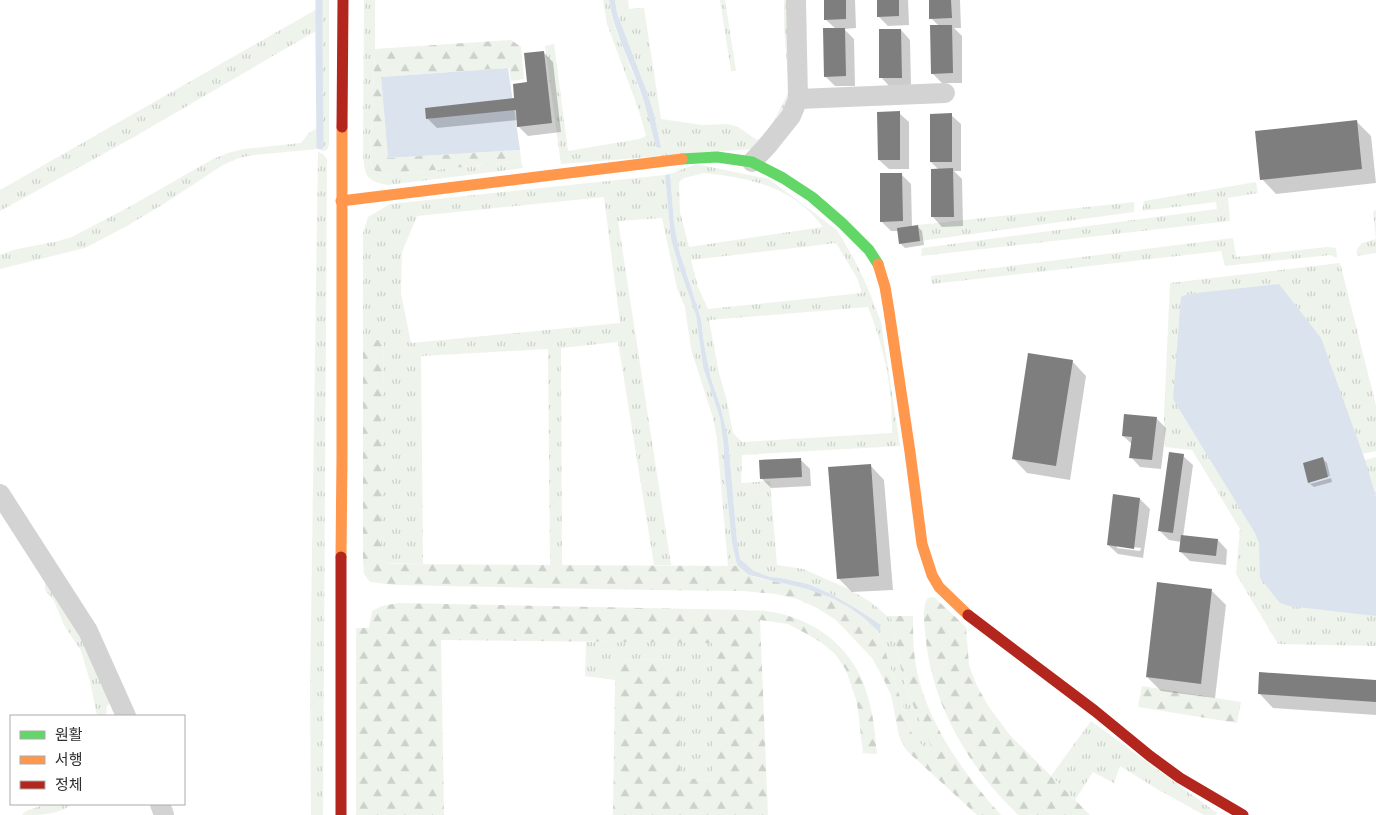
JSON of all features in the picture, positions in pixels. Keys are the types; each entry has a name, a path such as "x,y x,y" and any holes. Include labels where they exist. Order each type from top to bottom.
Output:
{"street":[{"path":"340,815 343,0"},
{"path":"752,162 791,116 798,98 796,0"},
{"path":"798,98 945,94"},
{"path":"341,201 686,158 717,157 752,162 783,178 812,197 869,250 876,261 885,287 890,311 922,544 932,575 939,587 972,619 1150,756 1180,778 1243,815"},
{"path":"0,494 88,631 126,715"}],"green space":[{"path":"321,0 329,0 329,145 327,150 323,151 321,150"},
{"path":"364,0 375,0 375,49 370,154 371,165 374,170 385,175 521,161 523,168 388,185 375,182 368,176 363,155"},
{"path":"603,0 609,0 617,33 648,112 652,129 661,148 654,114 617,13 615,0 628,0 629,9 644,8 661,119 702,125 728,124 738,127 757,140 764,135 774,121 789,91 784,0 791,0 794,91 773,132 752,149 561,164 545,46 554,44 568,151 639,139 646,136 639,111 607,24"},
{"path":"720,0 725,0 736,71 731,71"},
{"path":"317,9 316,31 134,137 0,211 0,190"},
{"path":"511,40 521,47 524,79 511,81 509,68 381,77 388,158 520,150 521,161 385,175 374,170 371,165 370,154 375,49"},
{"path":"317,128 318,149 239,158 223,165 125,227 85,248 0,269 0,255 13,250 72,237 213,159 244,149 301,143 309,133"},
{"path":"318,152 327,159 323,815 311,815 310,691"},
{"path":"696,164 769,179 837,230 867,286 881,322 900,446 742,455 741,483 770,481 777,565 803,569 849,589 872,603 887,616 891,616 900,665 908,693 937,759 913,737 879,632 881,625 831,594 808,584 770,577 754,571 740,559 728,438 711,379 701,319 679,250 674,223 670,174","holes":["704,173 738,178 770,187 799,202 823,227 689,247 680,212 679,182 684,178","836,243 857,278 862,293 708,309 698,287 691,260","868,307 879,337 886,368 891,400 892,433 742,442 733,433 709,320"]},
{"path":"665,175 671,239 696,315 703,367 720,418 732,543 738,566 728,566 717,439 713,418 691,349 685,307 677,288 662,218 618,221 671,565 654,565 618,342 561,348 562,565 550,565 548,349 421,356 423,564 386,563 380,559 384,341 363,340 363,233 368,217 390,204","holes":["604,197 620,323 411,343 401,293 402,252 417,216"]},
{"path":"1256,182 1258,193 1228,198 1230,221 921,256 922,248 1217,209 1216,202 1142,211 1144,201"},
{"path":"1134,202 1134,212 920,241 918,225"},
{"path":"1376,210 1376,239 1373,212"},
{"path":"1233,238 1236,257 1327,247 1336,248 1337,258 1331,255 1225,266 1221,251 932,284 931,276"},
{"path":"1376,239 1376,253 1357,256 1357,249 1362,243"},
{"path":"1340,263 1376,405 1376,451 1362,454 1365,460 1376,457 1376,646 1278,644 1236,574 1240,529 1192,450 1165,447 1164,416 1170,283"},
{"path":"363,340 384,340 381,559 386,563 738,566 749,575 755,577 832,597 864,618 879,632 913,737 936,758 908,693 900,665 891,616 913,616 914,651 918,674 933,718 957,760 1001,815 977,815 906,750 899,736 891,695 872,658 836,620 817,608 797,599 776,594 743,591 395,585 370,582 364,574 363,561"},
{"path":"45,579 76,628 111,702 107,706 106,715 97,715 90,681 81,651 64,625 54,601 45,590"},
{"path":"934,597 966,627 969,665 977,686 989,707 1009,734 1090,815 1018,815 994,790 975,765 953,729 945,711 937,692 927,652 925,605 928,598"},
{"path":"398,603 743,610 766,611 785,615 818,629 845,652 855,666 871,707 877,754 863,753 857,703 846,670 835,654 822,643 788,624 760,620 768,815 613,815 615,680 619,660 679,659 680,777 712,781 712,643 441,640 444,815 356,815 356,628 369,628 372,611 382,606"},
{"path":"586,642 712,642 712,781 680,777 678,659 619,660 615,680 585,676"},
{"path":"1142,686 1241,702 1237,723 1138,707"},
{"path":"1091,721 1217,813 1216,815 1204,815 1120,766 1114,783 1093,772 1075,800 1051,776"},
{"path":"43,805 71,805 55,812 22,815 26,811"}],"shaded area":[{"path":"609,0 615,0 617,13 654,114 661,148 656,147 639,86 616,29"},
{"path":"508,68 520,150 388,158 381,77"},
{"path":"670,174 674,223 679,250 701,319 711,379 728,438 740,559 754,571 770,577 808,584 831,594 881,625 879,632 864,618 832,598 807,589 749,575 738,566 732,543 720,418 703,367 696,315 671,239 665,175"},
{"path":"1279,284 1321,338 1365,460 1376,497 1376,616 1289,606 1280,603 1260,578 1259,543 1255,533 1173,399 1181,297 1188,294"}],"building":[{"path":"824,0 846,0 846,19 824,20"},
{"path":"877,0 899,0 899,16 877,17"},
{"path":"929,0 951,0 952,18 929,19"},
{"path":"930,25 952,25 953,73 931,74"},
{"path":"823,28 845,28 846,76 824,77"},
{"path":"879,29 901,29 902,78 879,78"},
{"path":"544,51 552,123 517,127 516,110 426,119 425,108 514,98 513,84 527,82 524,53"},
{"path":"900,111 900,160 878,160 877,112"},
{"path":"952,113 952,162 930,162 930,114"},
{"path":"1357,120 1362,169 1260,180 1255,131"},
{"path":"953,168 954,217 931,217 931,169"},
{"path":"880,173 902,173 903,221 880,222"},
{"path":"918,225 920,241 899,244 897,228"},
{"path":"1028,353 1073,360 1056,466 1012,459"},
{"path":"1124,414 1157,417 1152,460 1129,458 1132,437 1122,436"},
{"path":"1169,452 1184,454 1173,533 1158,531"},
{"path":"1323,457 1328,477 1308,483 1303,463"},
{"path":"801,458 802,477 760,479 759,460"},
{"path":"871,464 879,576 837,579 828,467"},
{"path":"1113,494 1140,498 1134,549 1107,545"},
{"path":"1181,535 1218,539 1216,556 1179,552"},
{"path":"1157,582 1212,589 1201,684 1146,677"},
{"path":"1259,672 1376,680 1376,702 1258,694"}],"waterway":[{"path":"319,0 320,146"}],"traffic: fast":[{"path":"682,159 717,157 752,162 783,178 812,197 842,223 869,250 878,264"}],"traffic: slow":[{"path":"341,557 342,127"},
{"path":"341,201 682,159"},
{"path":"878,264 885,287 889,311 922,544 932,575 939,587 968,615"}],"traffic: jam":[{"path":"342,127 343,0"},
{"path":"341,557 341,815"},
{"path":"968,615 1180,778 1243,815"}]}
